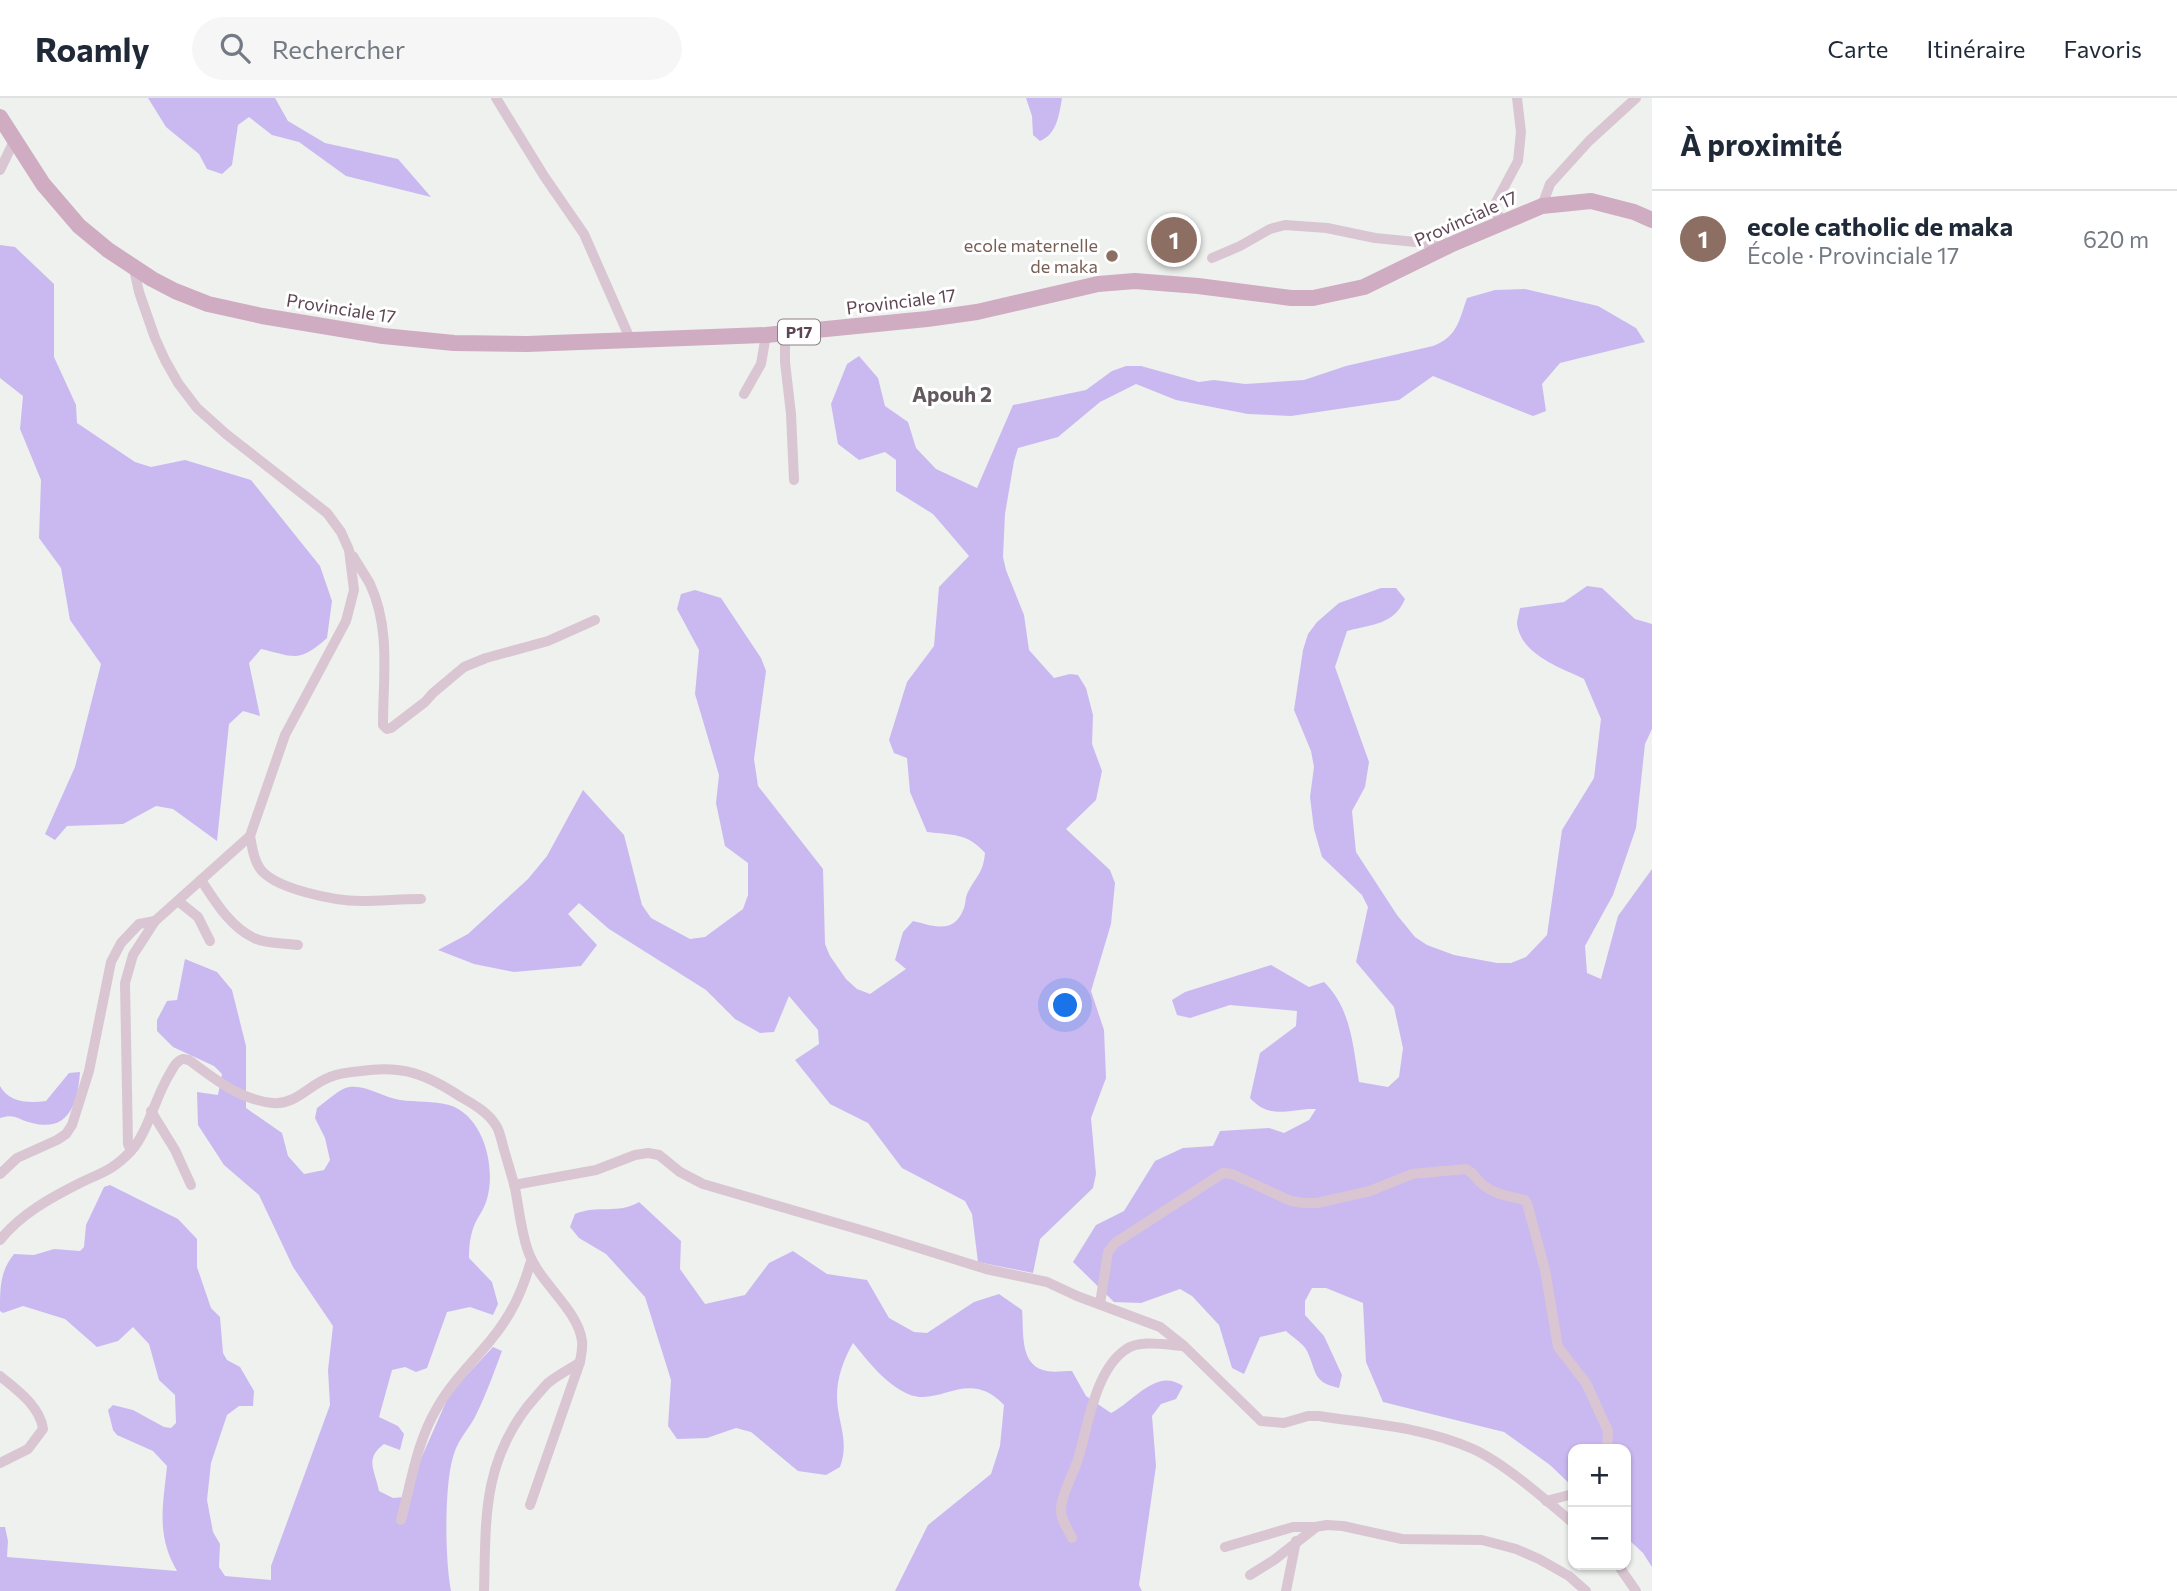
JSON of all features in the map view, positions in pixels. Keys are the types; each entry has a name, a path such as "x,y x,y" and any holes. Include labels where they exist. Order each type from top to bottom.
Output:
{"main road":[{"name":"Provinciale 17","path":"0,117 43,184 93,238 134,269 175,291 208,304 262,316 418,340 466,343 527,344 766,335 977,312 1109,282 1154,281 1291,298 1313,298 1364,287 1450,245 1542,206 1591,201 1634,212 1652,220"}],"street":[{"path":"496,98 584,234 631,341"},
{"path":"1506,221 1496,214 1494,206 1518,160 1521,132 1517,98"},
{"path":"1542,206 1550,184 1590,141 1636,98"},
{"path":"0,170 15,139"},
{"path":"1212,258 1270,229 1285,225 1450,245"},
{"path":"134,269 147,316 164,360 187,396 236,443 327,513 341,532 370,585 379,611 385,645 383,725 387,729 425,702 464,667 548,641 596,620"},
{"path":"786,333 785,362 792,414 794,480"},
{"path":"744,394 761,364 766,335"},
{"path":"131,1151 127,1138 125,983 132,955 155,921 250,836 285,735 346,621 354,590 349,550"},
{"path":"250,836 259,868 269,878 292,888 359,901 421,899"},
{"path":"201,880 235,925 252,937 298,944"},
{"path":"178,901 198,917 211,941"},
{"path":"0,1174 17,1158 66,1134 72,1125 89,1071 111,962 121,943 139,924 155,921"},
{"path":"0,1240 21,1218 40,1204 112,1169 131,1151 142,1134 159,1091 175,1065 184,1059 244,1096 275,1104 286,1102 340,1074 384,1068 411,1071 457,1094 489,1116 497,1128 514,1185 531,1261 579,1329 583,1349 580,1362 530,1505"},
{"path":"151,1111 175,1150 191,1185"},
{"path":"514,1185 596,1170 635,1155 656,1154 702,1184 986,1269 1041,1280 1160,1327 1184,1346 1261,1421 1275,1423 1319,1416 1393,1426 1449,1439 1482,1454 1568,1519"},
{"path":"1100,1304 1108,1252 1115,1243 1223,1173 1232,1174 1291,1202 1317,1203 1370,1191 1412,1174 1466,1170 1496,1193 1525,1200 1527,1203 1545,1270 1558,1347 1586,1383 1608,1431 1607,1444"},
{"path":"401,1520 418,1455 437,1407 459,1375 491,1340 512,1310 523,1290 531,1261"},
{"path":"1072,1538 1061,1516 1062,1503 1082,1448 1096,1392 1102,1379 1119,1355 1132,1346 1184,1346"},
{"path":"484,1591 486,1516 496,1462 510,1433 531,1403 548,1383 580,1362"},
{"path":"0,1376 40,1416 43,1429 28,1449 0,1463"},
{"path":"1546,1501 1568,1495"},
{"path":"1225,1547 1293,1527 1326,1525 1402,1539 1494,1542 1539,1559 1569,1576 1586,1591"},
{"path":"1250,1575 1274,1560 1315,1527"},
{"path":"1286,1591 1296,1541"},
{"path":"1621,1570 1636,1591"}],"shaded area":[{"path":"148,98 275,98 288,121 325,143 398,159 431,197 346,176 299,142 272,135 249,117 238,125 232,165 222,174 207,169 199,154 166,127"},
{"path":"1026,98 1062,98 1054,129 1040,141 1033,135 1032,116"},
{"path":"0,245 15,247 54,284 54,357 76,405 77,423 135,462 151,467 185,460 251,480 320,566 332,601 327,638 303,655 289,656 261,649 249,663 260,716 243,711 229,724 217,841 173,809 156,806 123,824 67,826 55,840 45,834 75,767 101,664 70,620 61,568 39,538 41,480 20,429 23,396 0,378"},
{"path":"1525,289 1598,306 1636,328 1645,342 1560,363 1542,384 1546,411 1533,416 1433,376 1399,400 1291,416 1248,414 1176,400 1136,384 1100,402 1058,437 1018,448 1005,514 1003,557 1024,615 1029,650 1054,678 1078,675 1086,688 1093,715 1092,744 1102,771 1096,800 1066,829 1110,870 1115,883 1111,924 1091,991 1104,1030 1106,1078 1091,1118 1096,1174 1093,1188 1040,1239 1033,1273 978,1262 972,1214 965,1201 902,1168 868,1123 830,1104 795,1060 819,1044 818,1030 789,996 774,1032 760,1033 735,1019 706,990 609,929 579,903 568,914 597,945 581,966 514,972 474,964 438,950 468,934 528,879 547,856 583,790 624,835 642,905 651,918 690,939 705,937 743,909 748,895 748,863 725,846 716,803 719,775 695,694 699,650 677,609 681,594 695,590 721,598 761,658 766,671 754,759 758,786 823,869 825,944 846,979 857,989 870,994 906,969 895,960 903,932 913,921 943,926 960,917 967,894 981,870 985,853 966,838 927,832 910,792 907,758 894,753 889,740 907,682 934,646 939,587 969,556 933,514 896,491 896,460 885,452 859,460 838,444 831,404 847,364 859,356 878,378 885,406 908,422 916,448 936,469 977,488 1013,405 1086,390 1112,371 1126,366 1141,366 1199,382 1214,380 1245,384 1304,380 1346,366 1433,346 1452,333 1467,298 1495,290"},
{"path":"1587,586 1602,588 1635,619 1652,624 1652,729 1645,744 1636,828 1613,895 1585,946 1587,973 1601,979 1618,916 1652,869 1652,1567 1631,1542 1631,1444 1568,1444 1568,1482 1550,1465 1504,1432 1383,1402 1366,1362 1363,1303 1326,1288 1312,1288 1305,1301 1305,1315 1324,1336 1342,1375 1339,1388 1320,1379 1305,1348 1286,1331 1260,1337 1244,1374 1232,1368 1219,1325 1192,1296 1180,1289 1141,1303 1114,1302 1073,1262 1096,1225 1124,1211 1155,1161 1183,1148 1213,1146 1220,1131 1269,1128 1284,1133 1309,1120 1316,1109 1273,1111 1265,1109 1250,1098 1260,1053 1296,1026 1297,1011 1230,1005 1190,1018 1177,1015 1172,1000 1185,992 1271,965 1309,987 1324,982 1333,992 1345,1016 1359,1082 1388,1087 1399,1077 1403,1048 1394,1007 1356,962 1368,907 1362,895 1322,857 1314,829 1310,797 1314,767 1311,751 1294,710 1308,634 1317,622 1339,603 1381,588 1396,588 1405,599 1388,619 1347,631 1335,667 1369,762 1365,787 1352,811 1356,852 1397,915 1415,937 1427,945 1454,955 1511,963 1526,957 1547,935 1562,830 1594,778 1601,719 1584,679 1534,652 1520,635 1517,624 1520,608 1564,602"},
{"path":"185,959 217,972 232,990 246,1046 246,1108 282,1133 288,1156 304,1174 324,1170 330,1160 325,1138 315,1118 317,1108 350,1087 364,1088 393,1099 449,1105 472,1120 485,1146 489,1161 489,1189 485,1205 475,1223 469,1258 492,1282 498,1304 493,1315 470,1307 447,1312 427,1368 416,1372 405,1367 392,1370 379,1417 398,1426 404,1434 400,1450 384,1444 374,1455 372,1465 379,1491 393,1498 404,1497 450,1393 493,1347 502,1351 480,1407 455,1450 450,1470 446,1524 451,1591 0,1591 0,1527 5,1527 7,1557 177,1571 170,1558 164,1533 163,1507 167,1466 153,1451 117,1435 108,1410 113,1405 133,1410 164,1427 171,1428 176,1423 175,1395 159,1380 149,1344 133,1327 118,1341 97,1347 65,1319 23,1306 3,1313 0,1311 3,1273 14,1254 34,1255 54,1249 80,1251 84,1247 86,1225 104,1187 110,1185 178,1219 197,1239 197,1267 211,1308 220,1317 223,1353 227,1360 240,1367 254,1391 253,1406 239,1406 227,1415 211,1463 207,1500 213,1532 220,1544 219,1567 225,1576 271,1580 271,1566 330,1405 328,1370 333,1326 293,1267 259,1195 224,1165 198,1125 197,1092 218,1095 222,1074 214,1066 173,1047 157,1031 157,1020 167,1001 177,1000"},
{"path":"80,1072 74,1104 63,1119 45,1125 13,1117 0,1118 0,1086 14,1099 26,1102 46,1101 69,1073"},
{"path":"639,1202 681,1241 680,1269 705,1304 745,1295 769,1263 793,1251 827,1274 867,1280 889,1318 914,1332 927,1333 974,1302 999,1294 1022,1310 1024,1345 1035,1366 1053,1372 1072,1371 1086,1396 1111,1413 1156,1383 1172,1381 1183,1386 1176,1399 1161,1404 1152,1416 1156,1466 1139,1585 1142,1591 895,1591 928,1525 991,1474 1000,1446 1004,1405 991,1394 978,1389 954,1390 920,1397 908,1394 884,1378 853,1343 842,1368 837,1389 843,1457 840,1467 826,1475 798,1471 751,1432 736,1428 707,1438 677,1439 668,1426 671,1380 645,1297 606,1254 579,1238 570,1227 575,1214 623,1208"}],"place":[{"name":"ecole catholic de maka","path":"1174,240"},
{"name":"ecole maternelle de maka","path":"1112,256"}],"district":[{"name":"Apouh 2","path":"952,395"}]}
